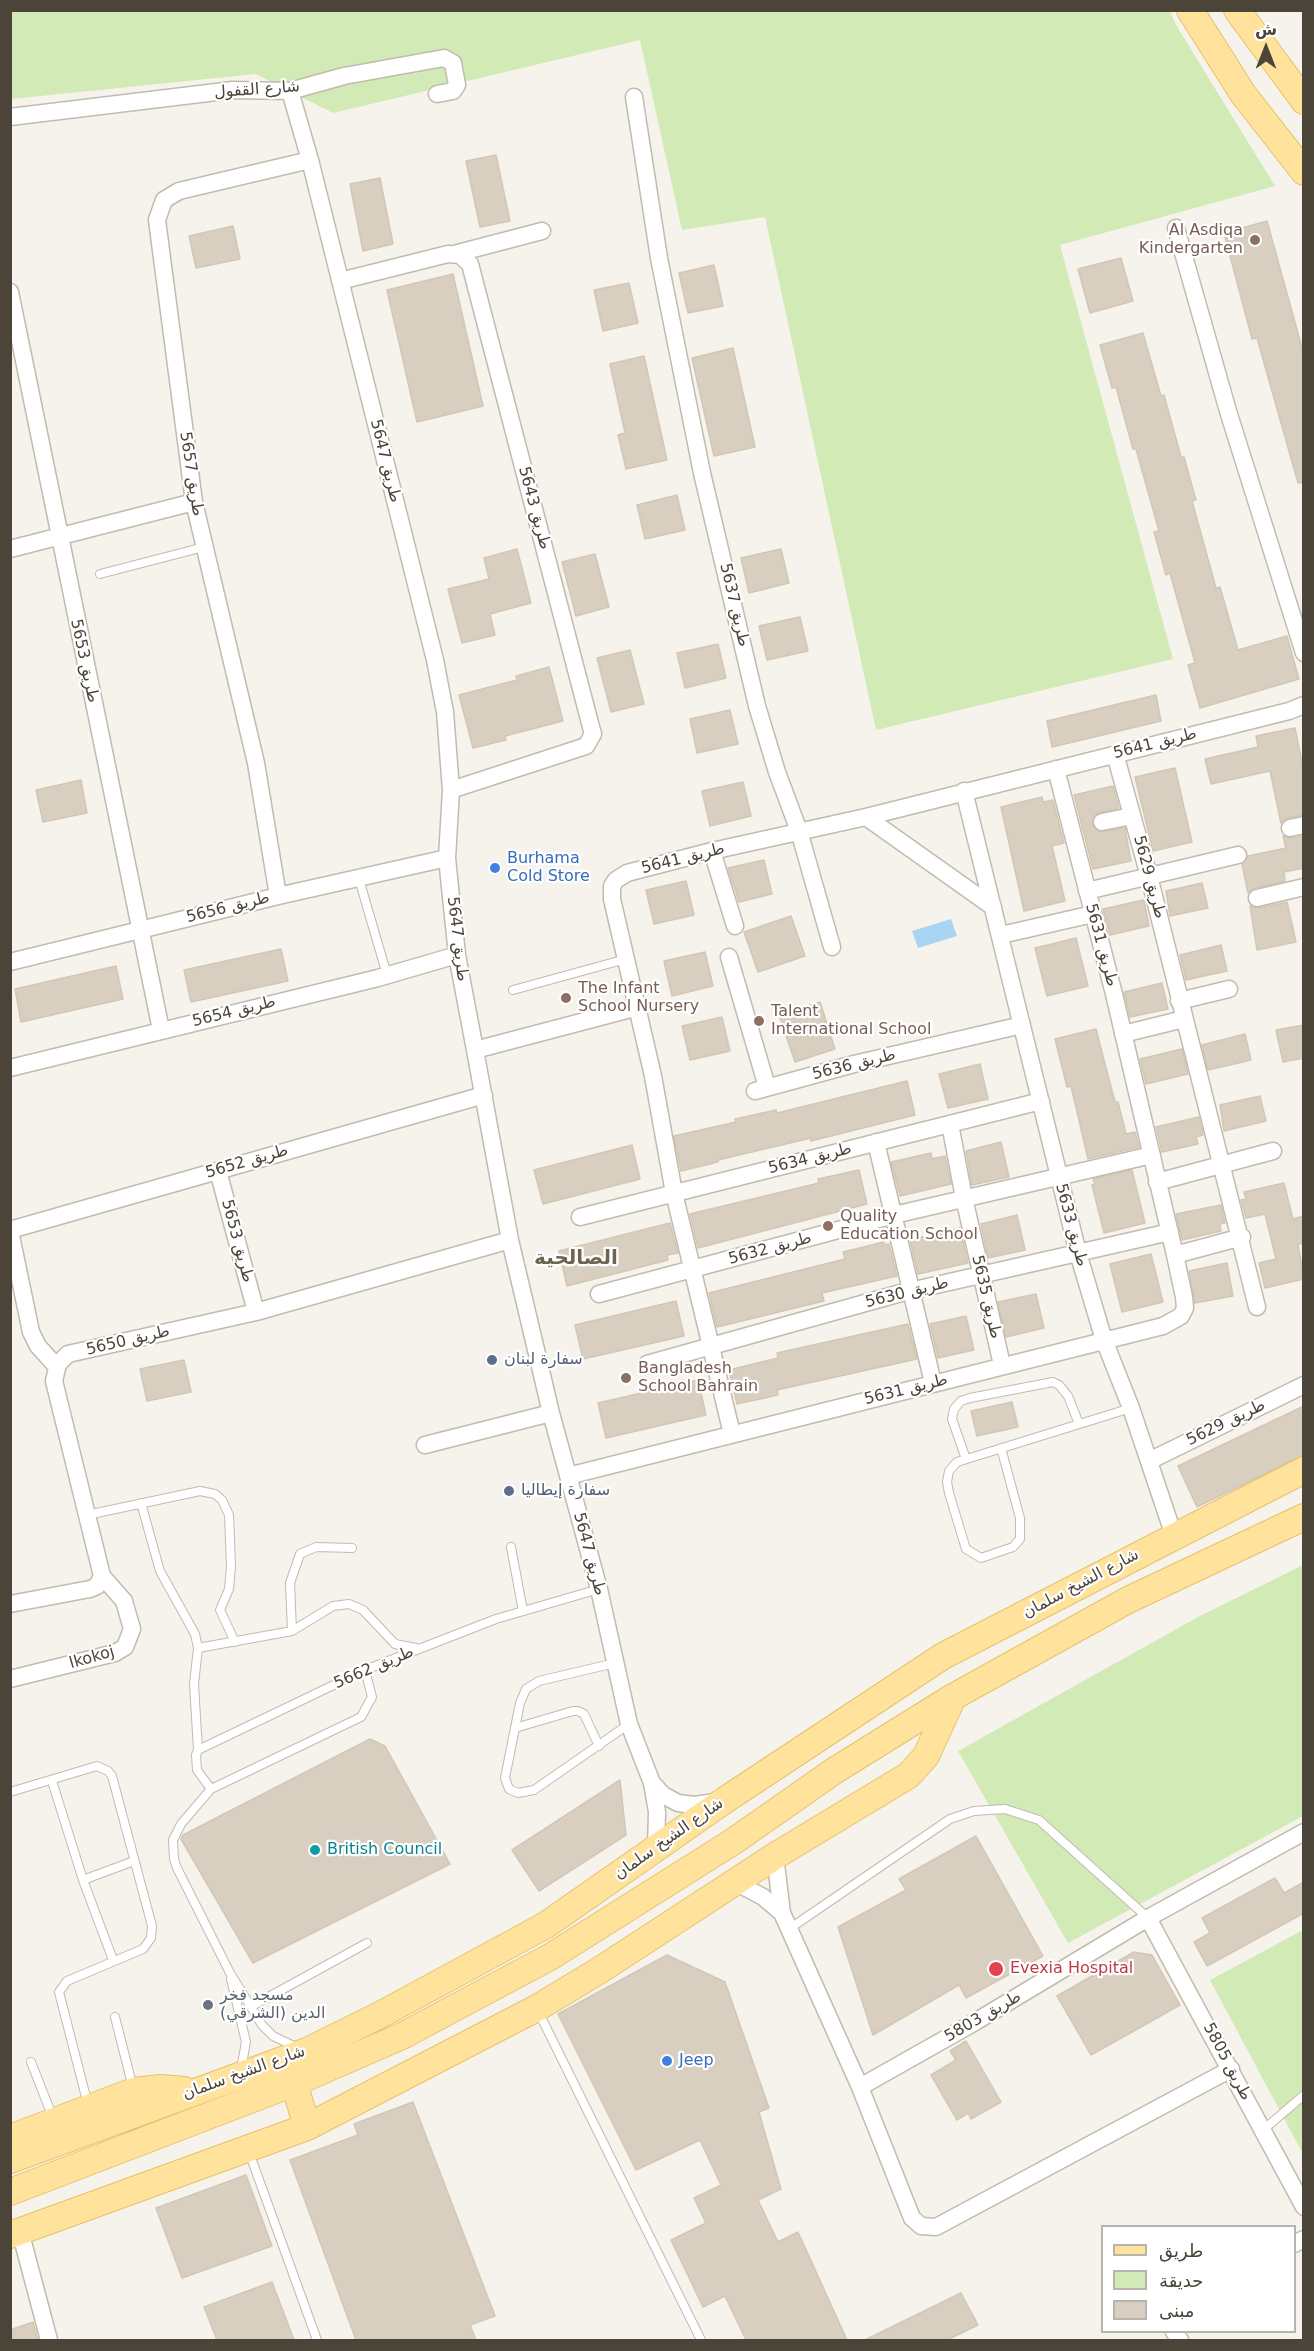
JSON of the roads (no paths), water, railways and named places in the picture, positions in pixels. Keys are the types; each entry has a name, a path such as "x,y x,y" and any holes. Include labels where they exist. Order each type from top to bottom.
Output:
{"main road":[{"path":"1190,10 1243,94 1304,172"},
{"path":"1237,10 1304,101"},
{"name":"شارع الشيخ سلمان","path":"10,2160 307,2050 380,2016 546,1924 725,1800 943,1656 1304,1470"},
{"name":"شارع الشيخ سلمان","path":"10,2192 294,2084 402,2036 550,1957 734,1841 834,1771 953,1697 1128,1600 1304,1517"},
{"path":"15,2233 307,2127 537,2008 600,1970 775,1856 909,1775 926,1756 953,1697"},
{"path":"294,2084 307,2127"},
{"path":"10,2138 134,2091 161,2088 193,2091"}],"street":[{"name":"شارع القفول","path":"10,117 233,90 290,91 344,75 444,58 453,63 457,85 450,92 437,94"},
{"name":"طريق 5647","path":"290,91 310,160 435,660 445,712 451,790 447,858 457,955 510,1240 551,1413 598,1589 629,1724 652,1783 657,1812 656,1848"},
{"name":"طريق 5637","path":"634,97 659,258 688,411 757,706 777,772 799,831 832,947"},
{"name":"طريق 5657","path":"278,896 256,764 194,502 158,213 164,201 179,190 310,160"},
{"path":"1176,228 1228,411 1304,653"},
{"path":"340,281 542,231"},
{"name":"طريق 5643","path":"451,790 586,746 593,734 472,272 465,258 454,254"},
{"name":"طريق 5653","path":"10,292 161,1030"},
{"path":"10,549 194,502"},
{"name":"طريق 5641","path":"732,1434 674,1193 638,1007 612,893 616,880 627,873 712,851 866,817 1304,705"},
{"name":"طريق 5629","path":"1115,754 1149,876 1221,1165 1242,1237 1257,1307"},
{"name":"طريق 5631","path":"568,1476 1163,1326 1181,1316 1185,1308 1184,1297 1170,1232 1124,1034 1056,769"},
{"name":"طريق 5633","path":"964,791 1078,1253 1104,1340 1131,1408 1174,1536"},
{"path":"1102,822 1132,816"},
{"path":"866,817 993,907"},
{"path":"712,851 735,926"},
{"name":"طريق 5631","path":"1087,891 1238,855"},
{"name":"طريق 5656","path":"10,962 278,896 447,858"},
{"path":"1257,898 1304,887"},
{"path":"1001,935 1093,914"},
{"name":"طريق 5654","path":"10,1068 387,975 457,955"},
{"name":"طريق 5636","path":"729,957 761,1089 1023,1025"},
{"path":"1179,1001 1229,989"},
{"path":"475,1050 638,1007"},
{"path":"1124,1034 1184,1019"},
{"name":"طريق 5652","path":"10,1230 484,1095"},
{"name":"طريق 5634","path":"580,1217 1041,1101"},
{"name":"طريق 5635","path":"950,1124 964,1198 1002,1365"},
{"path":"876,1143 933,1383"},
{"path":"1157,1182 1273,1151"},
{"name":"طريق 5632","path":"599,1294 894,1215 1152,1155"},
{"name":"طريق 5653","path":"218,1171 256,1312"},
{"path":"10,1230 31,1332 38,1346 56,1366 54,1381 102,1576 97,1586 90,1589 10,1604"},
{"name":"طريق 5630","path":"648,1364 912,1290 1170,1232"},
{"path":"1175,1255 1242,1237"},
{"name":"طريق 5650","path":"56,1366 68,1354 256,1312 510,1240"},
{"name":"طريق 5629","path":"1149,1461 1304,1385"},
{"path":"425,1445 551,1413"},
{"name":"lkokoj","path":"10,1679 115,1653 125,1647 132,1629 124,1602 102,1576"},
{"path":"652,1783 663,1795 678,1803 694,1805 725,1800"},
{"name":"طريق 5803","path":"860,2086 975,2022 1148,1918 1303,1835"},
{"path":"775,1856 782,1913 788,1929 860,2086 912,2218 921,2226 936,2227 1231,2069"},
{"path":"735,1882 763,1897 782,1913"},
{"name":"طريق 5805","path":"1148,1918 1304,2207"},
{"path":"15,2233 49,2340"}],"lane":[{"path":"100,574 204,547"},
{"path":"359,879 387,975"},
{"path":"513,990 626,959"},
{"path":"966,1459 952,1419 954,1409 961,1401 970,1398 1053,1382 1068,1396 1079,1424"},
{"path":"1001,1448 1020,1518 1020,1539 1014,1547 981,1558 973,1556 966,1549 947,1482 949,1471 957,1462 1001,1448 1131,1408"},
{"path":"87,1515 200,1491 215,1494 227,1507 231,1577 220,1610 235,1642"},
{"path":"141,1503 160,1571 195,1634 198,1648 194,1684 197,1770 212,1789"},
{"path":"292,1631 290,1583 300,1554 316,1547 352,1548"},
{"path":"511,1547 523,1611"},
{"name":"طريق 5662","path":"198,1750 365,1670 419,1648 523,1611 598,1589"},
{"path":"198,1648 292,1631 333,1606 349,1604 363,1610 395,1644 406,1648 419,1648"},
{"path":"615,1663 532,1684 522,1695 505,1778 509,1789 518,1793 534,1790 629,1724"},
{"path":"307,2050 289,2045 273,2036 262,2025 230,1973 177,1868 172,1848 181,1824 212,1789 361,1717 372,1697 365,1670"},
{"path":"515,1728 578,1711 584,1714 599,1746"},
{"path":"10,1792 97,1766 108,1771 112,1776 152,1932 143,1948 67,1981 59,1992 90,2109"},
{"path":"52,1781 83,1880 113,1960"},
{"path":"788,1929 950,1820 974,1810 1005,1809 1039,1820 1148,1918"},
{"path":"83,1880 134,1861"},
{"path":"252,2006 367,1943"},
{"path":"230,1973 246,2042 244,2064 239,2074"},
{"path":"537,2008 701,2340"},
{"path":"115,2017 134,2091"},
{"path":"31,2062 54,2121"},
{"path":"1263,2130 1304,2095"},
{"path":"248,2149 317,2340"}],"water":[{"path":"951,919 957,936 918,948 912,931"}],"place":[{"name":"Al Asdiqa Kindergarten","path":"1255,240"},
{"name":"Burhama Cold Store","path":"495,868"},
{"name":"The Infant School Nursery","path":"566,998"},
{"name":"Talent International School","path":"759,1021"},
{"name":"Quality Education School","path":"828,1226"},
{"name":"سفارة لبنان","path":"492,1360"},
{"name":"Bangladesh School Bahrain","path":"626,1378"},
{"name":"سفارة إيطاليا","path":"509,1491"},
{"name":"British Council","path":"315,1850"},
{"name":"Evexia Hospital","path":"996,1969"},
{"name":"مسجد فخر الدين (الشرقي)","path":"208,2005"},
{"name":"Jeep","path":"667,2061"}],"district":[{"name":"الصالحية","path":"576,1259"}]}
